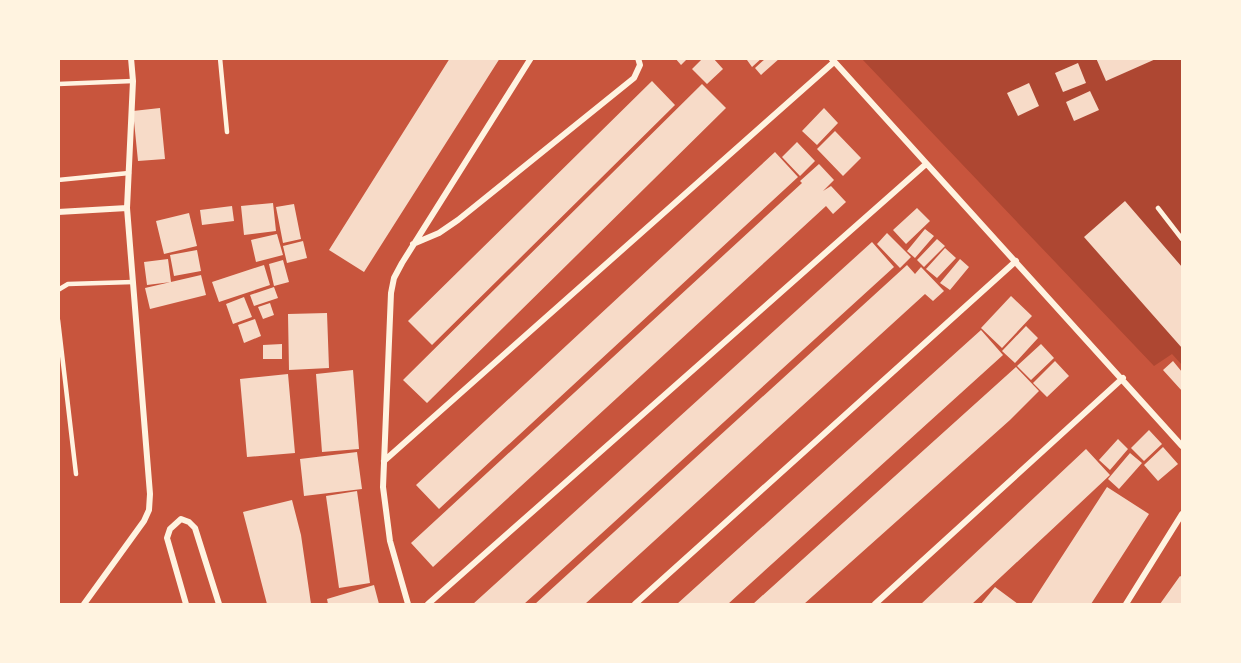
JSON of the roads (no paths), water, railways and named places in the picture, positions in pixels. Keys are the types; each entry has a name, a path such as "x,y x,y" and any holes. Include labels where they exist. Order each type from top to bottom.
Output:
{"street":[{"path":"84,604 144,521 149,510 149,483 127,208 133,81 131,58"},
{"path":"408,604 390,541 383,487 391,293 394,278 413,244 531,58"},
{"path":"413,244 439,233 458,220 634,78 640,65 638,58"},
{"path":"384,461 833,60 1123,378 1182,446"},
{"path":"428,604 926,164"},
{"path":"58,212 127,208"},
{"path":"635,604 1016,261"},
{"path":"875,604 1123,378"},
{"path":"1126,604 1182,514"},
{"path":"186,604 167,538 170,529 181,519 189,522 195,528 219,604"}],"lane":[{"path":"219,58 227,132"},
{"path":"58,84 133,81"},
{"path":"58,180 129,173"},
{"path":"1158,208 1182,239"},
{"path":"58,290 68,284 133,282"},
{"path":"58,320 76,474"}]}
